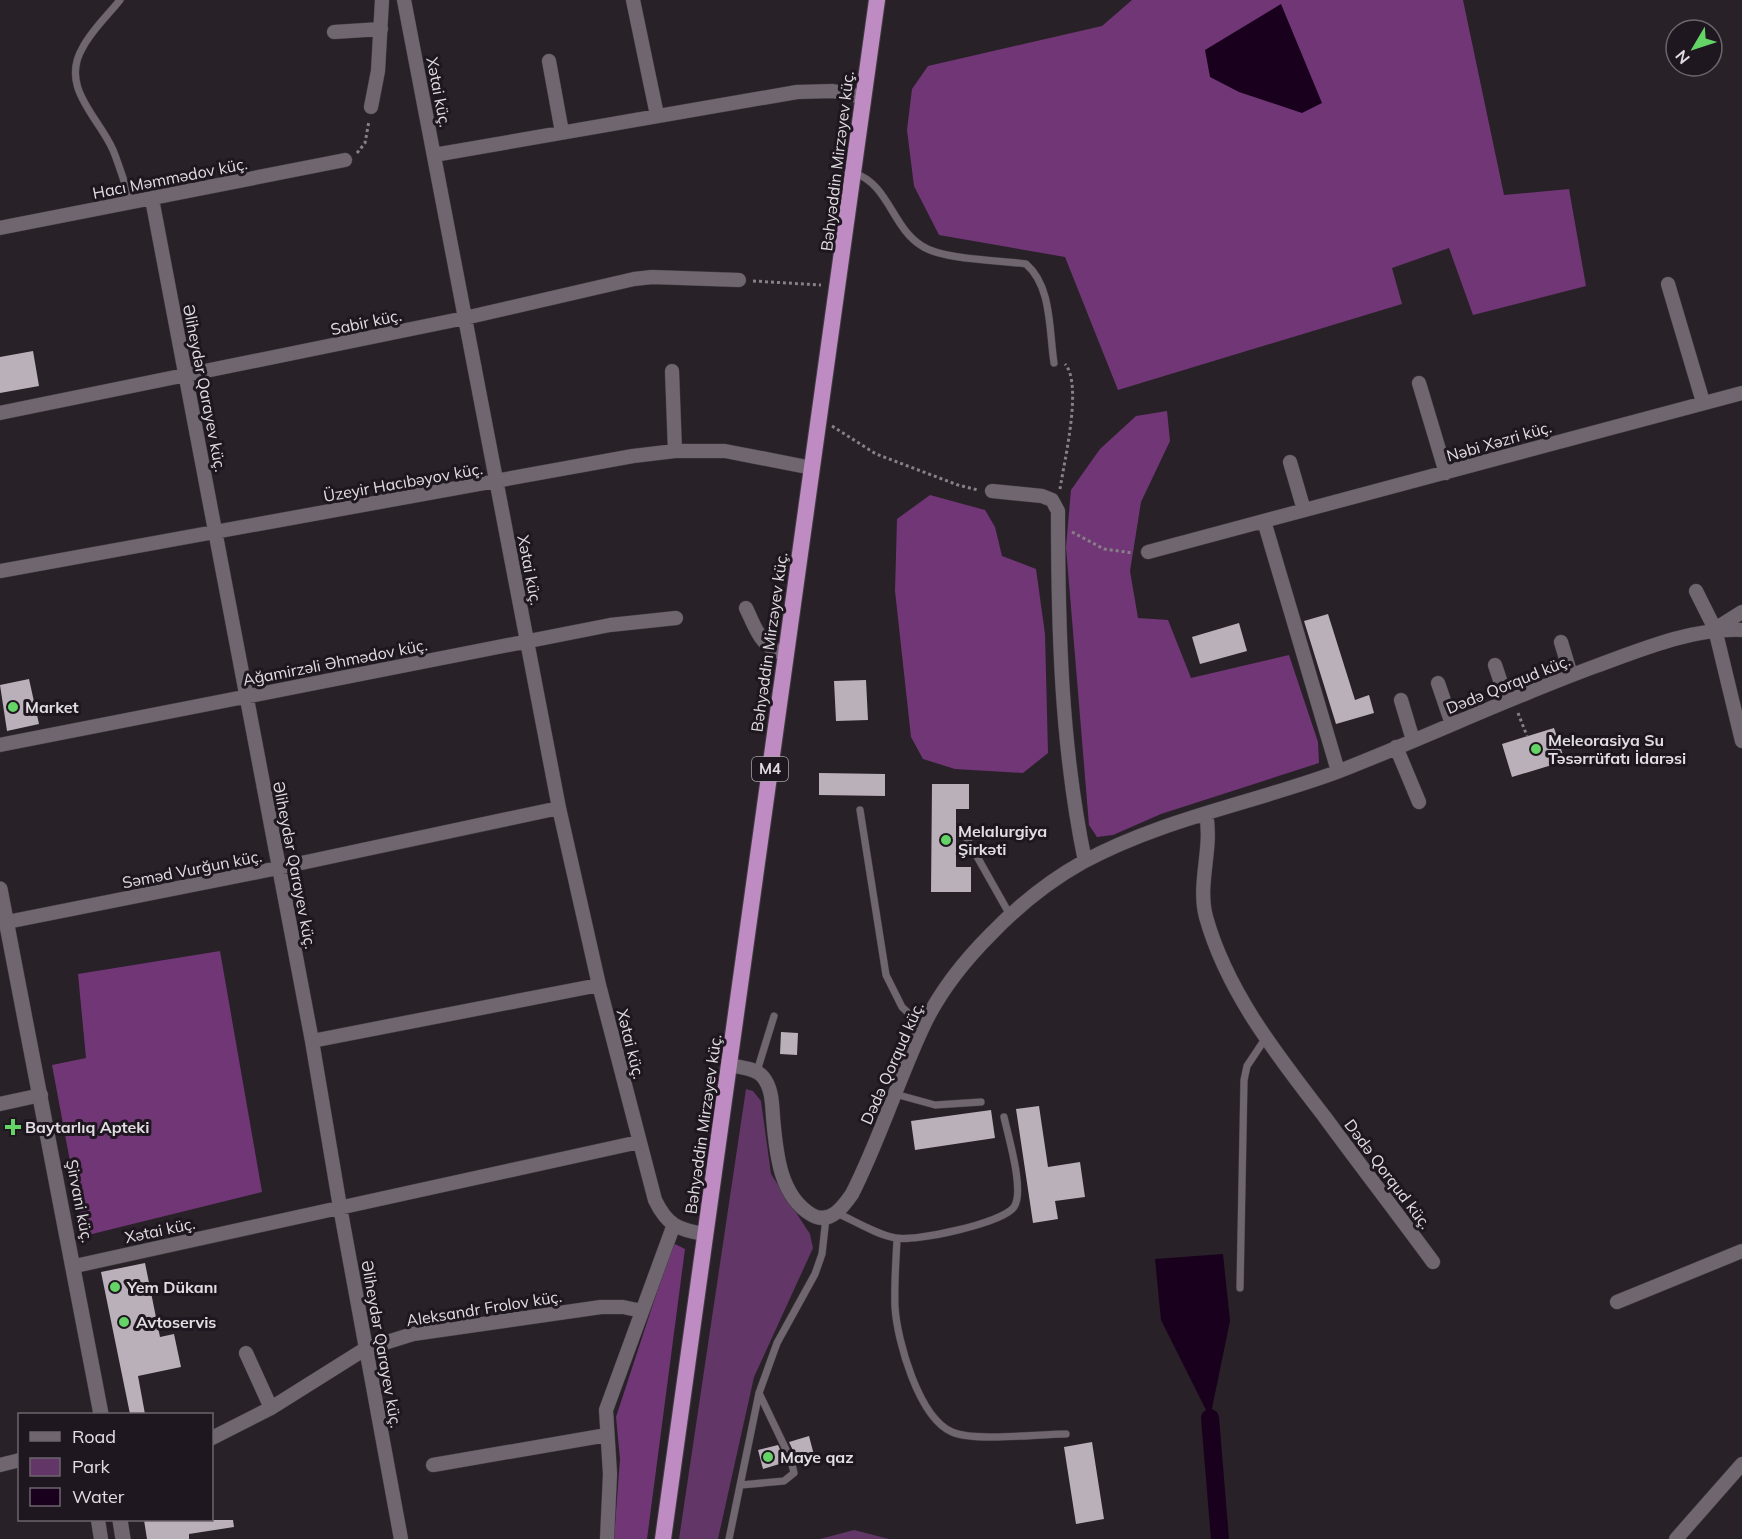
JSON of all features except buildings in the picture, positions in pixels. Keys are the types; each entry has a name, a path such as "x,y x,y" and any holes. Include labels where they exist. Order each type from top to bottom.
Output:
{"highway":[{"name":"Bəhyəddin Mirzəyev küç.","path":"663,1539 839,287 877,0"}],"main road":[{"name":"Şirvani küç.","path":"0,889 102,1413"},
{"path":"120,1521 123,1539"}],"street":[{"path":"371,107 381,29 382,0"},
{"name":"Xətai küç.","path":"404,0 559,808 599,985 639,1142 656,1200 667,1221 673,1227"},
{"path":"633,0 657,115"},
{"path":"334,32 381,29"},
{"path":"549,62 562,132"},
{"path":"434,155 657,115 814,90 863,97"},
{"name":"Hacı Məmmədov küç.","path":"0,228 345,160"},
{"name":"Əliheydər Qarayev küç.","path":"152,199 312,1041 365,1349 401,1539"},
{"name":"Sabir küç.","path":"0,413 465,318 634,279 652,277 739,280"},
{"path":"1668,284 1702,402"},
{"path":"672,371 675,451"},
{"path":"1419,383 1446,473"},
{"name":"Nəbi Xəzri küç.","path":"1148,552 1742,393"},
{"name":"Üzeyir Hacıbəyov küç.","path":"0,571 633,456 675,451 725,451 812,468"},
{"path":"1290,462 1304,510"},
{"path":"992,491 1042,496 1052,500 1058,510 1058,586 1070,773 1085,861"},
{"path":"1264,521 1338,771"},
{"path":"1696,591 1715,629 1742,741"},
{"path":"746,608 762,642 770,650 786,654"},
{"path":"1715,629 1742,612"},
{"name":"Ağamirzəli Əhmədov küç.","path":"0,745 630,622 676,618"},
{"path":"1715,629 1742,630"},
{"name":"Dədə Qorqud küç.","path":"832,1215 852,1194 923,1027 947,986 989,936 1036,892 1085,861 1131,841 1338,771 1570,675 1652,645 1715,629"},
{"path":"1561,642 1570,675"},
{"path":"1495,665 1510,700"},
{"path":"1438,683 1452,724"},
{"path":"1401,700 1413,740"},
{"path":"1396,747 1419,802"},
{"name":"Səməd Vurğun küç.","path":"7,922 278,868 559,808"},
{"name":"Dədə Qorqud küç.","path":"1206,814 1210,833 1203,891 1206,915 1217,949 1265,1039 1433,1262"},
{"path":"312,1041 599,985"},
{"path":"729,1065 757,1071 765,1079 771,1095 775,1143 787,1186 806,1211 816,1217 832,1215"},
{"path":"0,1104 41,1095"},
{"name":"Xətai küç.","path":"75,1266 639,1142"},
{"path":"607,1539 610,1474 606,1410 673,1227 705,1234"},
{"path":"1617,1302 1742,1251"},
{"name":"Aleksandr Frolov küç.","path":"213,1437 271,1408 365,1349 413,1334 601,1307 622,1307 642,1311"},
{"path":"246,1353 271,1408"},
{"path":"433,1465 607,1435"},
{"path":"0,1465 18,1460"},
{"path":"1676,1539 1742,1464"},
{"path":"98,1521 101,1539"}],"lane":[{"path":"120,0 82,47 76,65 75,85 85,106 112,149 131,202"},
{"path":"854,173 867,177 903,229 921,246 935,253 1026,264 1036,272 1043,285 1054,360"},
{"path":"860,810 886,975 902,1007 923,1027"},
{"path":"966,837 1010,915"},
{"path":"757,1071 774,1016"},
{"path":"1240,1288 1244,1080 1247,1066 1265,1039"},
{"path":"895,1094 935,1105 981,1102"},
{"path":"729,1539 759,1393 777,1343 814,1274 822,1254 832,1215 897,1239 968,1228 1004,1215 1014,1207 1018,1191 1004,1117"},
{"path":"897,1239 895,1310 902,1343 919,1396 932,1418 952,1432 970,1436 1066,1434"},
{"path":"741,1485 784,1481 794,1473 791,1460 759,1393"}],"path":[{"path":"345,160 359,151 365,143 371,107"},
{"path":"739,280 839,287"},
{"path":"1052,500 1060,490 1073,380 1069,368 1054,360"},
{"path":"818,424 838,428 876,454 958,485 992,491"},
{"path":"1058,525 1104,549 1124,553 1148,552"},
{"path":"1510,700 1527,736"}],"green space":[{"path":"746,1089 753,1091 761,1101 771,1174 810,1234 813,1248 754,1377 718,1539 679,1539"},
{"path":"854,1530 889,1539 820,1539"}],"shaded area":[{"path":"1132,0 1463,0 1504,195 1569,189 1586,286 1473,315 1449,248 1392,268 1402,304 1118,390 1065,257 939,235 914,186 907,130 912,89 928,66 1102,26"},
{"path":"1167,411 1170,441 1141,502 1130,571 1138,618 1168,620 1191,678 1289,655 1318,742 1319,763 1161,814 1113,835 1097,837 1089,825 1066,547 1071,490 1100,449 1136,416"},
{"path":"930,495 985,510 995,527 1002,556 1036,569 1045,634 1048,753 1023,773 955,769 923,759 911,737 895,591 897,519"},
{"path":"220,951 262,1192 84,1236 52,1065 86,1058 78,974"},
{"path":"673,1243 685,1249 647,1539 614,1539 620,1459 616,1417"}],"water":[{"path":"1281,4 1322,103 1302,113 1239,92 1210,77 1205,50"},
{"path":"1223,1254 1230,1321 1210,1418 1161,1320 1155,1259"}],"waterway":[{"path":"1210,1418 1220,1539"}],"place":[{"name":"Market","path":"13,707"},
{"name":"Meleorasiya Su Təsərrüfatı İdarəsi","path":"1536,749"},
{"name":"Melalurgiya Şirkəti","path":"946,840"},
{"name":"Baytarlıq Apteki","path":"13,1127"},
{"name":"Yem Dükanı","path":"115,1287"},
{"name":"Avtoservis","path":"124,1322"},
{"name":"Maye qaz","path":"768,1457"}]}
